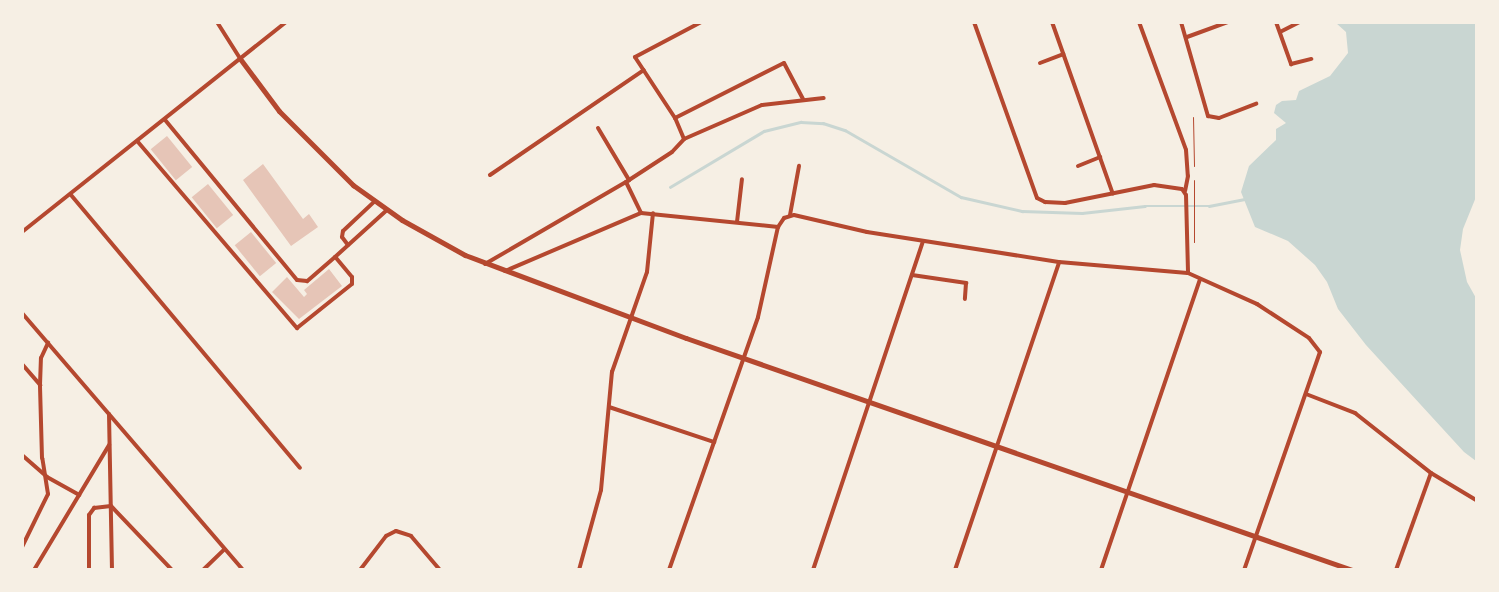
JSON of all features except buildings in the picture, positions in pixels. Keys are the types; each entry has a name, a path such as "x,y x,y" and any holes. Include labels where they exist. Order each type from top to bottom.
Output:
{"street":[{"path":"217,22 241,60 292,125 334,168 375,201 419,231 485,264 744,359 1352,570"},
{"path":"22,232 138,142 286,22"},
{"path":"684,139 675,118 636,57 701,22"},
{"path":"974,22 1037,198 1046,202 1065,203 1159,185 1178,187 1186,193"},
{"path":"1052,22 1113,194"},
{"path":"1139,22 1186,150 1188,176 1186,193 1188,273"},
{"path":"1181,22 1187,37 1208,116 1219,118 1256,104"},
{"path":"1187,37 1228,22"},
{"path":"1276,22 1291,64 1310,59"},
{"path":"1280,32 1300,22"},
{"path":"1040,64 1064,54"},
{"path":"675,118 784,63 803,99"},
{"path":"490,175 644,70"},
{"path":"485,264 628,181 672,152 684,139 762,106 803,99 824,98"},
{"path":"165,120 300,282 307,281 388,210"},
{"path":"598,128 628,181 641,212"},
{"path":"138,142 297,328 354,282 335,257"},
{"path":"1078,166 1100,157"},
{"path":"669,570 763,301 778,227 780,222 790,215 799,166"},
{"path":"737,222 742,179"},
{"path":"71,195 300,468"},
{"path":"348,245 342,236 343,231 375,201"},
{"path":"505,271 641,212 778,227"},
{"path":"579,570 601,490 614,361 647,272 653,213"},
{"path":"790,215 923,241 1059,262 1188,273 1257,304 1319,348 1306,394 1244,570"},
{"path":"813,570 871,403 923,241"},
{"path":"955,570 1059,262"},
{"path":"912,275 966,283 965,299"},
{"path":"1101,570 1200,280"},
{"path":"22,313 243,570"},
{"path":"23,545 44,507 49,487 42,458 40,385 41,358 48,343"},
{"path":"22,364 40,385"},
{"path":"1306,394 1355,413 1431,473 1476,500"},
{"path":"609,407 714,442"},
{"path":"109,414 112,570"},
{"path":"34,570 110,443"},
{"path":"22,456 46,477 80,495"},
{"path":"1396,570 1431,473"},
{"path":"89,570 89,515 94,508 111,506"},
{"path":"111,506 172,570"},
{"path":"360,570 386,536 396,531 411,536 440,570"},
{"path":"203,570 225,549"}],"shaded area":[{"path":"1336,23 1476,23 1476,197 1463,229 1460,250 1467,282 1476,298 1476,461 1464,452 1366,345 1338,309 1327,282 1315,265 1288,241 1255,227 1241,192 1249,166 1276,140 1276,129 1286,123 1274,113 1276,105 1282,101 1296,100 1299,91 1330,76 1348,53 1346,32"}],"waterway":[{"path":"670,187 764,131 801,122 823,123 845,130 961,197 1022,211 1082,213 1145,206 1209,206 1244,199"}]}
